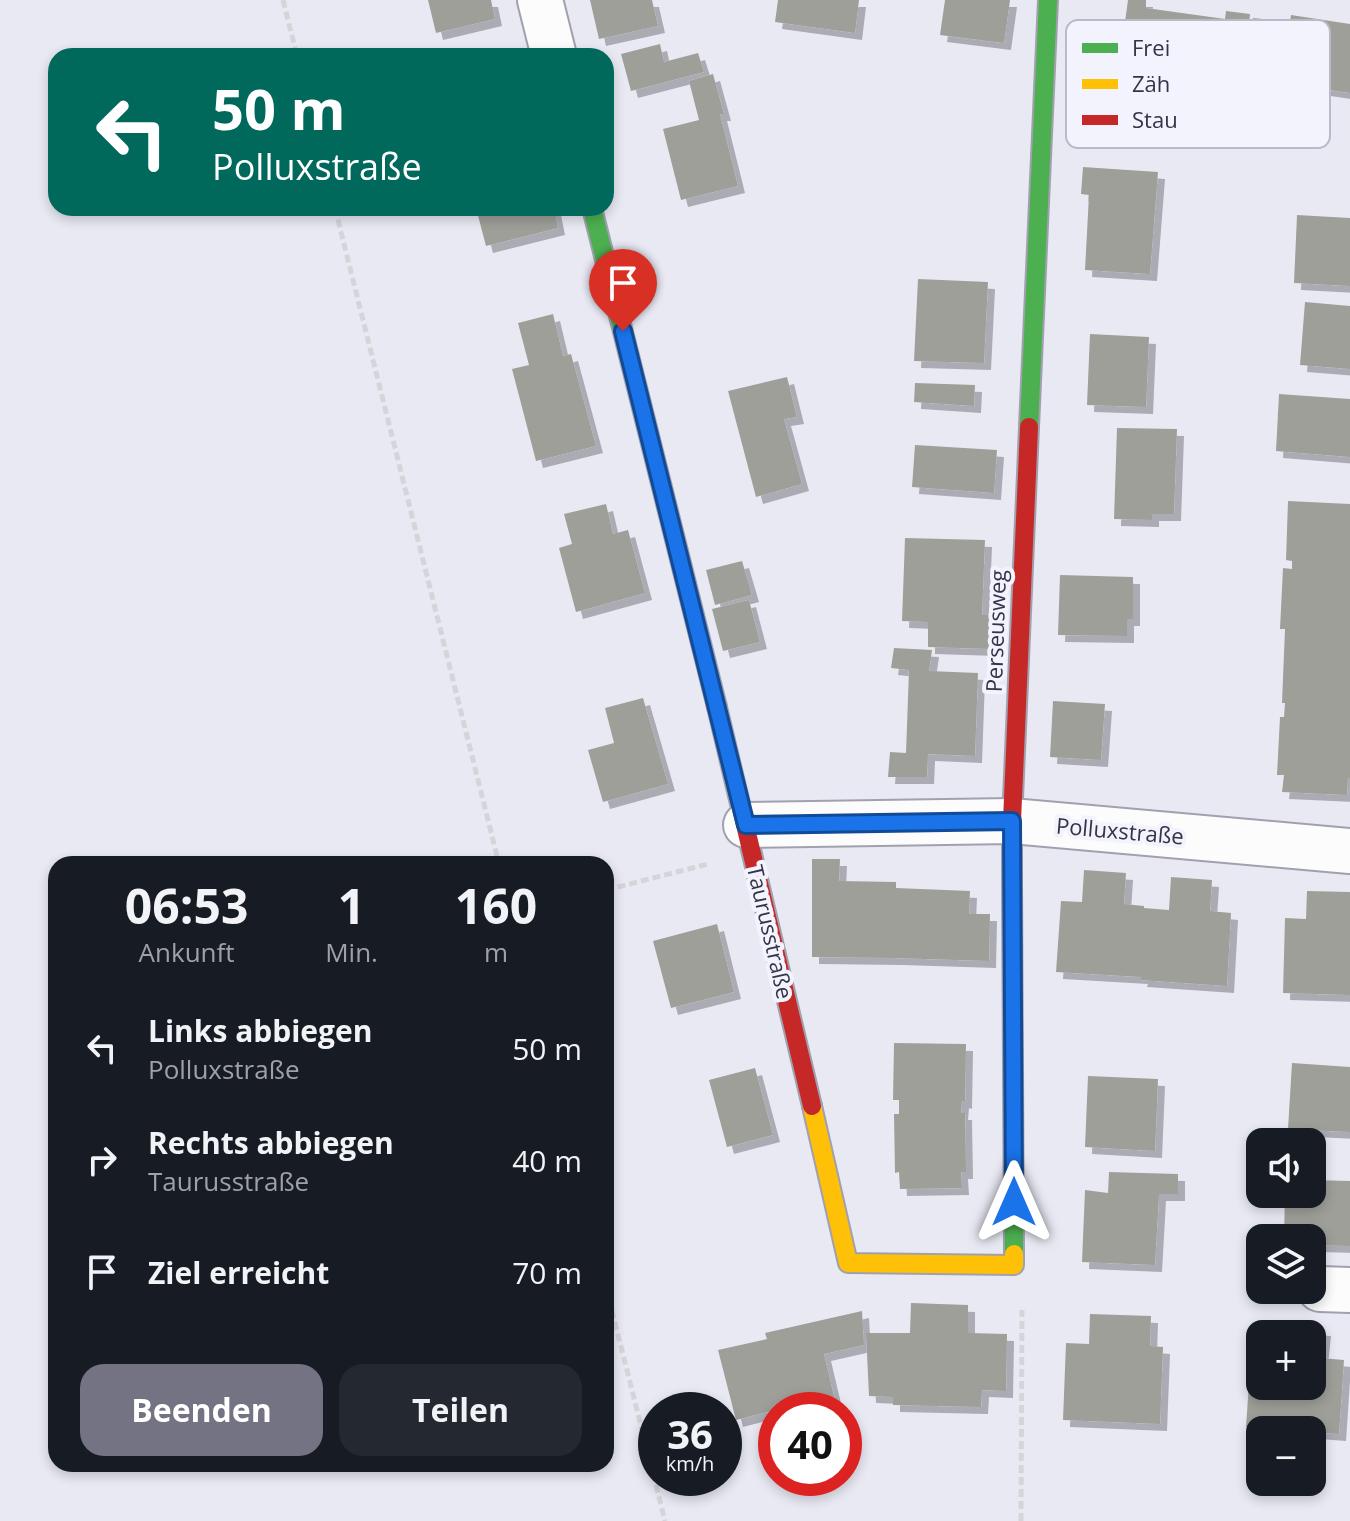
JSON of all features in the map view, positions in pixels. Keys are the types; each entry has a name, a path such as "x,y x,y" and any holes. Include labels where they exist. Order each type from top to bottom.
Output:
{"street":[{"path":"540,0 552,48"},
{"name":"Perseusweg","path":"1014,1265 1012,821 1048,0"},
{"name":"Taurusstraße","path":"594,216 749,840 848,1263 1014,1265"},
{"name":"Polluxstraße","path":"749,840 1012,821 1350,851"}],"path":[{"path":"283,0 295,48"},
{"path":"337,216 497,856"},
{"path":"614,887 749,840"},
{"path":"1014,1265 1022,1291 1021,1521"},
{"path":"614,1319 665,1521"}],"building":[{"path":"428,0 491,0 495,19 436,33"},
{"path":"590,0 652,0 658,26 599,39"},
{"path":"778,0 859,0 855,33 775,22"},
{"path":"945,0 1010,0 1004,43 940,35"},
{"path":"1128,0 1146,0 1146,8 1225,19 1226,11 1250,14 1249,20 1125,20"},
{"path":"1291,15 1324,20 1290,20"},
{"path":"1330,21 1350,24 1350,93 1330,90"},
{"path":"660,44 664,62 698,53 704,72 631,91 621,54"},
{"path":"713,74 738,186 681,200 663,129 699,120 689,81"},
{"path":"1083,167 1158,172 1150,274 1085,270 1089,195 1081,194"},
{"path":"1297,215 1350,218 1350,286 1294,283"},
{"path":"478,216 556,216 558,228 486,246"},
{"path":"918,279 988,282 984,363 914,361"},
{"path":"1305,302 1350,306 1350,369 1300,365"},
{"path":"553,314 563,356 571,354 596,446 536,461 512,369 529,365 518,323"},
{"path":"1090,334 1149,337 1146,407 1087,405"},
{"path":"787,377 797,417 784,419 802,484 756,497 728,391"},
{"path":"915,383 975,385 974,406 914,402"},
{"path":"1279,394 1350,399 1350,457 1276,451"},
{"path":"1117,428 1177,429 1174,514 1152,514 1152,520 1114,519"},
{"path":"915,445 997,450 994,493 912,487"},
{"path":"1288,501 1350,504 1350,779 1347,795 1282,792 1284,775 1277,775 1280,717 1284,717 1285,703 1282,703 1285,629 1280,629 1283,568 1292,569 1292,561 1286,560"},
{"path":"606,504 613,534 628,530 645,593 576,612 559,548 572,544 564,514"},
{"path":"905,538 985,540 982,615 990,615 990,649 928,647 928,622 902,621"},
{"path":"742,561 752,595 715,605 706,570"},
{"path":"1060,575 1133,577 1133,619 1127,619 1127,636 1058,635"},
{"path":"749,600 760,642 723,651 712,609"},
{"path":"894,648 932,650 929,671 978,673 975,756 928,754 927,777 888,777 890,752 906,753 909,670 891,668"},
{"path":"643,698 668,784 603,802 588,750 614,743 605,708"},
{"path":"1053,701 1105,704 1101,760 1050,757"},
{"path":"812,859 840,859 839,881 896,882 896,888 970,891 969,914 990,914 989,961 812,957"},
{"path":"1084,870 1126,873 1124,904 1169,910 1171,877 1212,880 1210,911 1231,913 1227,986 1056,972 1061,901 1082,902"},
{"path":"1307,891 1350,892 1350,995 1283,993 1285,918 1306,919"},
{"path":"717,924 734,992 671,1008 653,941"},
{"path":"894,1043 966,1044 965,1102 962,1101 961,1113 965,1113 966,1172 961,1172 962,1188 900,1189 899,1172 895,1173 894,1114 899,1114 899,1100 893,1100"},
{"path":"1292,1063 1350,1067 1350,1132 1326,1131 1326,1128 1288,1128"},
{"path":"755,1068 773,1135 727,1147 709,1080"},
{"path":"1088,1076 1158,1079 1155,1151 1085,1147"},
{"path":"1109,1172 1178,1174 1178,1194 1159,1194 1155,1265 1082,1262 1085,1190 1108,1193"},
{"path":"1326,1180 1350,1181 1350,1246 1326,1245 1326,1224 1284,1224 1285,1208 1326,1208"},
{"path":"911,1303 968,1305 968,1333 1007,1334 1006,1391 982,1390 981,1407 893,1405 893,1397 869,1396 866,1333 910,1333"},
{"path":"862,1311 864,1345 824,1354 833,1392 758,1392 758,1414 742,1418 742,1392 729,1392 718,1350 767,1339 765,1333"},
{"path":"1090,1314 1151,1316 1150,1346 1163,1347 1160,1424 1063,1420 1066,1343 1089,1344"},
{"path":"1326,1358 1344,1360 1339,1434 1326,1433 1326,1416 1247,1416 1248,1400 1326,1400"}],"traffic: fast":[{"path":"1029,427 1048,0"},
{"path":"594,216 717,707"},
{"path":"1012,884 1014,1254"}],"traffic: slow":[{"path":"812,1106 848,1263 1014,1265 1014,1254"}],"traffic: jam":[{"path":"1012,884 1029,427"},
{"path":"717,707 812,1106"}],"route":[{"path":"623,331 746,825 1012,821 1014,1202"}]}
